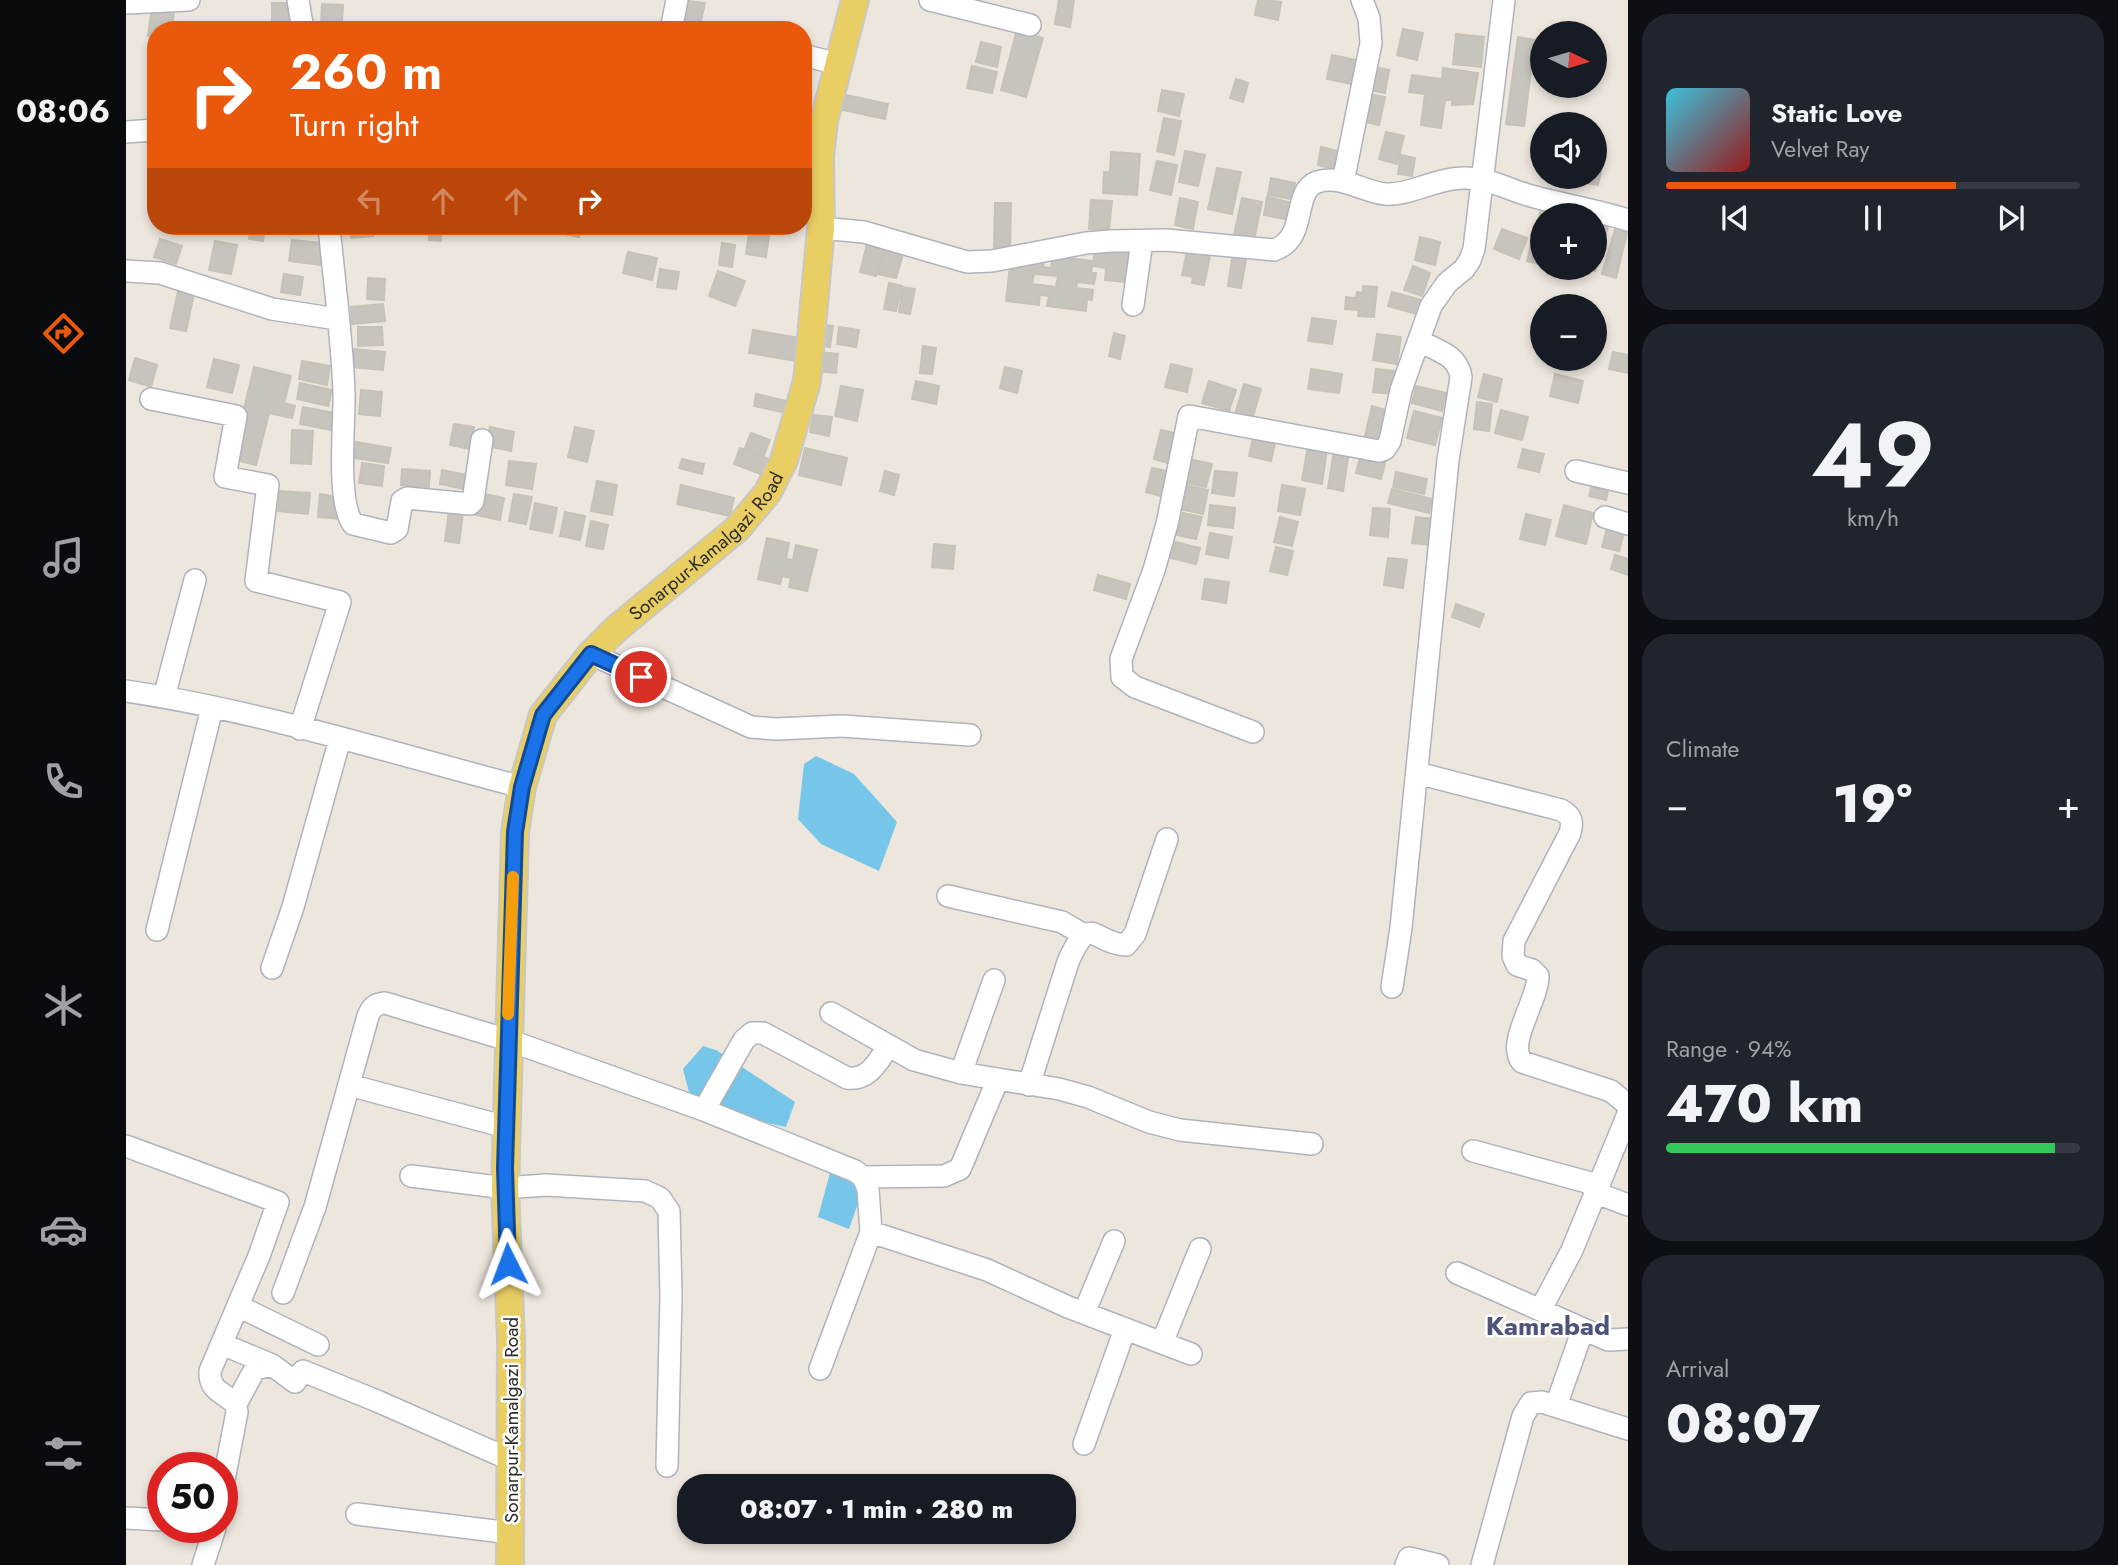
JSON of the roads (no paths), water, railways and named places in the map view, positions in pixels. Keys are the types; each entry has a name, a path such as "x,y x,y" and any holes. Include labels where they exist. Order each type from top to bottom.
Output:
{"main road":[{"name":"Sonarpur-Kamalgazi Road","path":"510,1565 512,1340 505,1188 515,832 522,787 543,715 591,654 621,624 738,528 768,492 784,460 807,381 821,228 820,156 824,121 855,0"}],"street":[{"path":"126,3 189,0"},
{"path":"298,0 302,21"},
{"path":"673,21 677,0"},
{"path":"930,0 1030,25"},
{"path":"1343,182 1371,43 1369,18 1362,0"},
{"path":"1253,732 1135,687 1122,677 1121,659 1154,570 1167,524 1189,416 1379,451 1385,449 1390,441 1401,390 1431,306 1439,293 1470,260 1483,178 1504,0"},
{"path":"812,57 838,64"},
{"path":"126,132 147,130"},
{"path":"821,228 864,232 967,262 992,261 1086,243 1166,240 1274,250 1291,239 1300,207 1310,187 1317,182 1343,182 1385,194 1448,178 1483,178 1532,196 1628,220"},
{"path":"330,235 344,391 344,496 348,517 353,524 391,533 397,529 402,501 407,498 470,505 473,501 482,440"},
{"path":"1133,305 1142,241"},
{"path":"126,271 160,273 272,309 338,319"},
{"path":"1392,986 1401,928 1448,460 1461,377 1460,366 1454,359 1419,341"},
{"path":"151,399 236,416 225,477 268,485 256,581 340,602 300,729"},
{"path":"1576,471 1628,483"},
{"path":"1605,517 1628,524"},
{"path":"164,697 195,580"},
{"path":"591,654 751,727 776,729 842,726 970,735"},
{"path":"126,691 164,697 300,729 522,787"},
{"path":"158,930 212,708"},
{"path":"271,968 293,907 340,739"},
{"path":"1417,773 1561,810 1569,815 1572,823 1570,833 1514,941 1513,956 1517,965 1532,970 1538,976 1538,988 1516,1045 1516,1055 1522,1062 1611,1091 1628,1105"},
{"path":"1029,1085 1076,944 1084,935 1093,933 1115,944 1126,945 1135,933 1167,839"},
{"path":"948,896 1062,922 1084,935"},
{"path":"961,1073 994,980"},
{"path":"283,1293 315,1207 368,1016 371,1008 384,1003 508,1040 704,1110 855,1171 863,1178 868,1189 871,1233 820,1369"},
{"path":"831,1013 914,1060 961,1073 1059,1089 1088,1097 1149,1122 1180,1130 1312,1144"},
{"path":"704,1110 744,1040 751,1033 763,1033 847,1078 857,1079 867,1075 889,1046"},
{"path":"863,1178 944,1176 960,1169 998,1079"},
{"path":"349,1085 506,1127"},
{"path":"1541,1309 1572,1250 1628,1114"},
{"path":"126,1146 278,1202 210,1371 209,1381 214,1388 236,1404"},
{"path":"1474,1151 1596,1189 1628,1205"},
{"path":"411,1175 505,1188 546,1185 645,1191 660,1198 669,1211 671,1296 667,1466"},
{"path":"871,1233 987,1270 1084,1313 1191,1354"},
{"path":"1084,1313 1114,1241"},
{"path":"1162,1343 1200,1249"},
{"path":"1457,1273 1608,1340 1628,1339"},
{"path":"238,1307 318,1345"},
{"path":"1084,1444 1125,1329"},
{"path":"1556,1406 1583,1329"},
{"path":"222,1344 272,1365 295,1382 303,1371 511,1460"},
{"path":"229,1452 236,1404 255,1369 272,1365"},
{"path":"1482,1565 1524,1416 1531,1403 1542,1402 1628,1429"},
{"path":"356,1514 511,1533"},
{"path":"126,1518 147,1519"},
{"path":"203,1565 210,1543"},
{"path":"1406,1565 1409,1558 1438,1565"}],"water":[{"path":"816,756 854,774 897,822 879,871 821,844 798,819 804,764"},
{"path":"703,1046 716,1050 795,1102 786,1127 758,1121 690,1096 683,1069"},
{"path":"830,1173 854,1178 862,1192 849,1229 818,1217"}],"district":[{"name":"Kamrabad","path":"1548,1326"}]}
